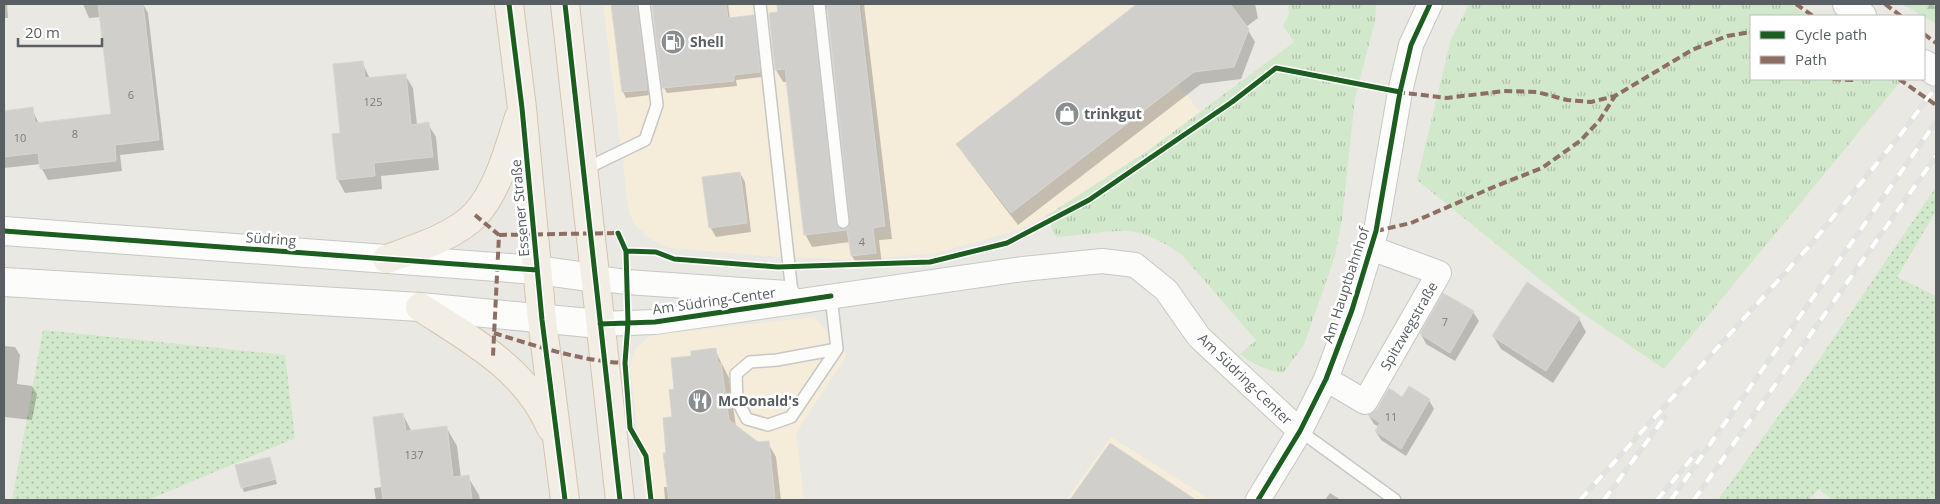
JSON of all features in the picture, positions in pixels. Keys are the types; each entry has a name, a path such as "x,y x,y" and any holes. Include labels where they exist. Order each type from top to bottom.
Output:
{"main road":[{"name":"Essener Straße","path":"509,4 522,108 542,320 565,500"},
{"path":"565,4 620,500"},
{"path":"1847,4 1861,15"},
{"path":"1925,65 1936,72"},
{"path":"387,259 420,247 453,231 476,215 494,185 522,108"},
{"name":"Südring","path":"4,231 538,270 595,278"},
{"path":"4,282 420,307 600,324"},
{"path":"420,307 475,342 518,376 542,408 558,445"}],"street":[{"name":"Am Hauptbahnhof","path":"1258,500 1300,432 1326,379 1352,310 1371,248 1411,45 1430,4"},
{"name":"Spitzwegstraße","path":"1326,379 1365,402 1439,273 1371,248"},
{"name":"Am Südring-Center","path":"600,324 655,322 1023,269 1102,261 1135,265 1166,290 1200,337 1300,432"},
{"name":"Am Südring-Center","path":"595,278 627,282 831,296"}],"lane":[{"path":"583,170 644,140 657,106 644,4"},
{"path":"760,4 792,293"},
{"path":"819,4 843,222"},
{"path":"831,296 838,349 791,417 768,425 747,419 737,400 736,374 750,362 777,360 838,349"},
{"path":"1300,432 1395,500"}],"shaded area":[{"path":"603,4 776,4 803,235 887,227 861,4 1135,4 1123,13 1200,112 1149,150 1046,216 1018,230 937,253 859,260 768,256 670,248 650,239 634,224 629,212"},
{"path":"814,317 847,355 796,433 804,500 645,500 630,363 637,347 651,335"},
{"path":"1111,437 1211,500 1066,500"}],"green space":[{"path":"1288,4 1375,4 1376,8 1375,21 1355,98 1342,220 1335,256 1304,345 1283,373 1260,366 1240,354 1256,340 1183,256 1170,247 1149,236 1126,231 1056,237 1046,216 1149,150 1294,42 1283,26 1289,14"},
{"path":"1469,4 1791,4 1808,15 1750,15 1750,80 1897,80 1900,82 1664,369 1579,311 1417,180 1451,39"},
{"path":"1903,4 1936,4 1936,24 1925,17 1925,15 1921,15"},
{"path":"1936,187 1936,211 1897,277 1936,296 1936,500 1833,500 1819,489 1809,500 1718,500 1816,364"},
{"path":"43,330 285,355 295,438 148,500 12,500"}],"building":[{"path":"98,4 143,4 159,140 115,145 116,161 40,169 38,153 4,157 4,111 33,107 35,123 111,114"},
{"path":"611,4 637,4 647,90 622,92"},
{"name":"Shell","path":"652,4 726,4 728,18 754,15 760,72 734,75 734,81 662,88"},
{"path":"777,4 812,4 836,223 837,227 843,229 848,228 850,221 827,4 859,4 885,226 873,228 876,253 851,256 847,230 804,235 785,69 775,70 769,13 778,12"},
{"name":"trinkgut","path":"1137,4 1230,4 1249,29 1234,67 1194,72 1011,213 956,144"},
{"path":"363,61 365,78 406,74 411,125 429,122 433,157 374,163 375,176 337,180 332,134 340,133 333,64"},
{"path":"740,172 747,223 709,228 702,177"},
{"path":"1527,282 1580,318 1546,371 1492,336"},
{"path":"1443,293 1474,311 1450,353 1420,334"},
{"path":"716,348 718,363 721,363 729,420 758,442 769,441 775,500 669,500 663,453 666,453 663,418 672,417 669,390 674,389 671,358 691,356 691,351"},
{"path":"1409,386 1430,399 1401,449 1375,431 1380,423 1368,415 1377,409 1389,388 1402,397"},
{"path":"403,413 406,431 447,426 453,477 469,475 472,500 383,500 373,417"},
{"path":"1110,443 1196,500 1070,500"},
{"path":"270,457 276,479 241,488 235,465"}],"railway":[{"path":"1580,500 1812,243 1901,134 1936,87"},
{"path":"1671,500 1936,122"},
{"path":"1694,500 1936,156"},
{"path":"1604,500 1665,417"},
{"path":"1657,500 1697,452"}],"marked path":[{"path":"1796,4 1812,15"},
{"path":"1885,4 1900,15"},
{"path":"1397,92 1447,98 1504,91 1537,92 1567,100 1591,102 1615,96 1692,50 1727,36 1750,32"},
{"path":"1925,35 1936,43"},
{"path":"1900,80 1936,105"},
{"path":"1376,231 1411,223 1542,168 1580,141 1599,121 1615,96"},
{"path":"475,215 499,235 493,356"},
{"path":"499,235 618,233 620,236"},
{"path":"494,333 575,356 625,363"}],"cycle path":[{"path":"509,4 522,108 542,320 565,500"},
{"path":"565,4 620,500"},
{"path":"1258,500 1300,431 1326,379 1352,310 1376,231 1400,92 1411,45 1430,4"},
{"path":"626,251 656,252 674,259 778,267 930,262 1007,243 1089,200 1232,102 1276,68 1400,92"},
{"path":"4,231 537,270"},
{"path":"618,233 626,251 628,323 625,363 630,428 646,456 651,500"},
{"path":"600,324 655,322 831,296"}],"place":[{"name":"Shell","path":"673,42"},
{"name":"trinkgut","path":"1067,114"},
{"name":"McDonald's","path":"700,401"}]}
